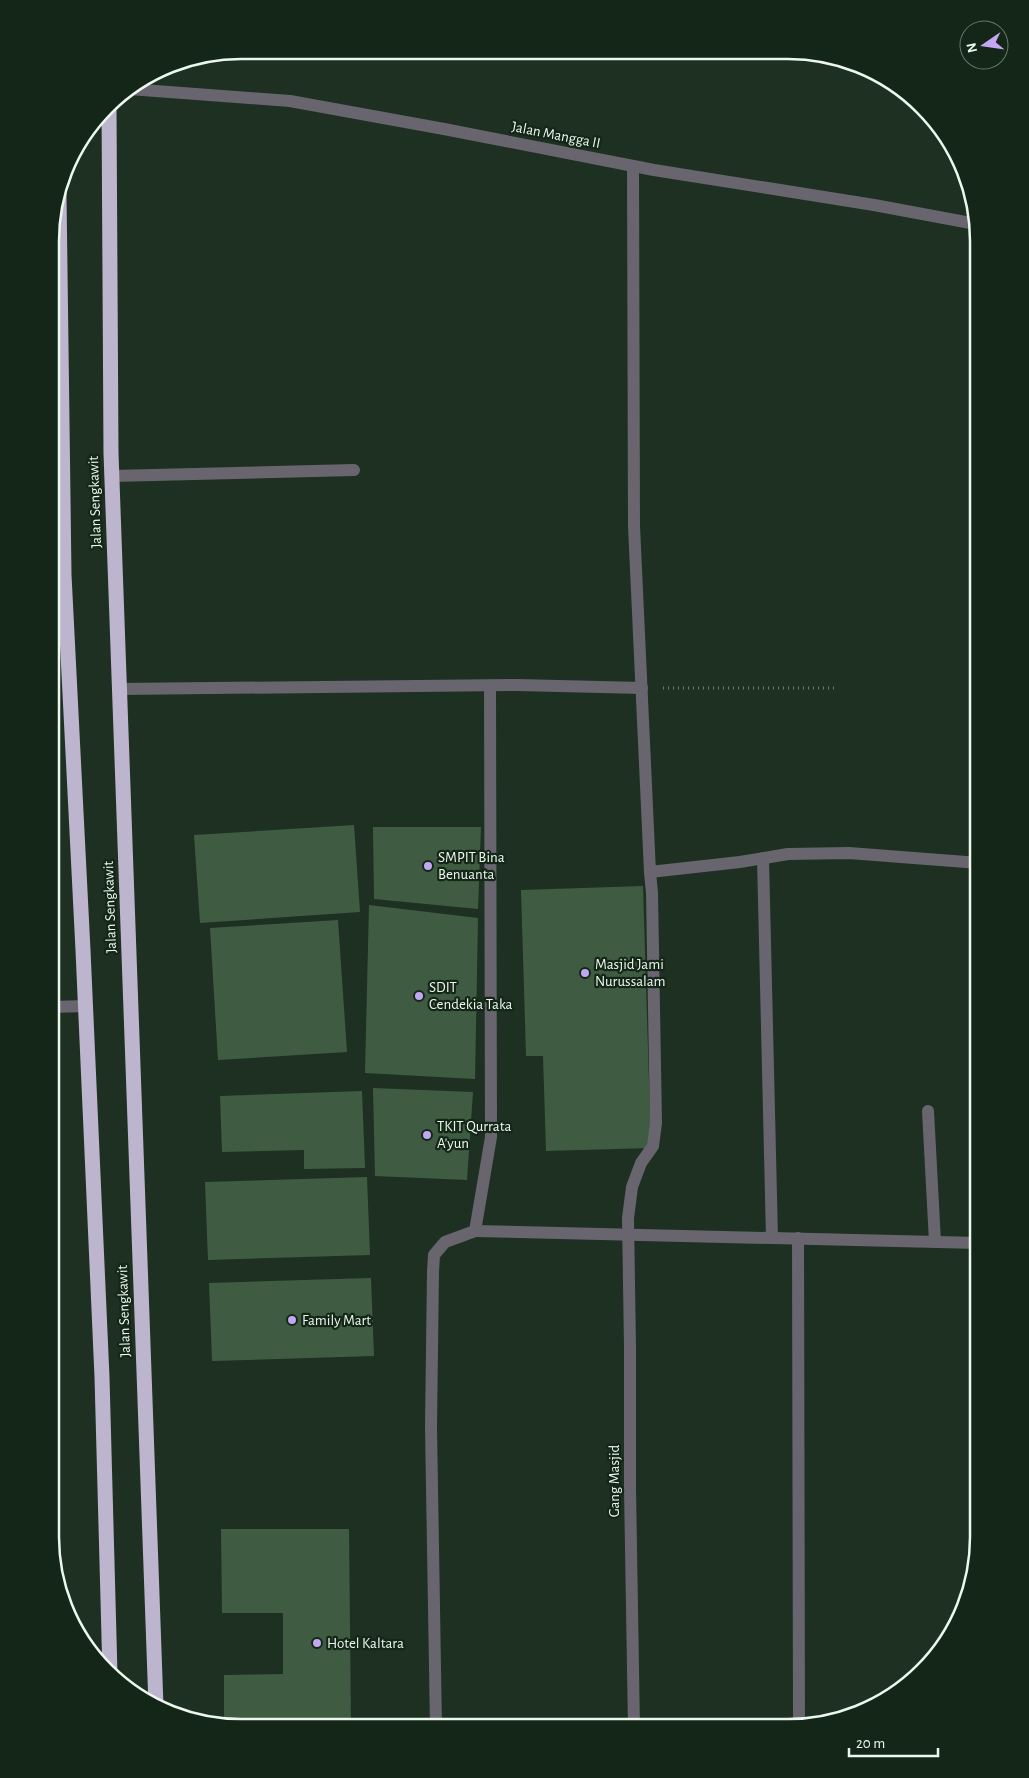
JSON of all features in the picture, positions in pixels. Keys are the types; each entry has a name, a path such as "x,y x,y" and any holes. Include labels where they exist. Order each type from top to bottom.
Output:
{"highway":[{"name":"Jalan Sengkawit","path":"109,115 112,476 156,1698"},
{"name":"Jalan Sengkawit","path":"59,605 86,1006 102,1378 110,1663"}],"street":[{"name":"Jalan Mangga II","path":"139,90 290,101 633,166 874,205 969,223"},
{"name":"Gang Masjid","path":"633,166 634,526 652,893 656,1123 653,1146 641,1164 632,1186 628,1218 634,1719"},
{"path":"112,476 354,470"},
{"path":"475,1231 491,1138 490,686"},
{"path":"119,689 490,686 642,688"},
{"path":"650,872 788,854 850,853 970,862"},
{"path":"762,858 772,1238"},
{"path":"59,1007 86,1006"},
{"path":"928,1111 935,1242"},
{"path":"436,1719 431,1427 433,1271 434,1255 445,1242 475,1231 970,1243"},
{"path":"798,1238 799,1719"}],"path":[{"path":"642,688 835,688"}],"building":[{"path":"354,825 360,912 200,923 194,835"},
{"name":"SMPIT Bina Benuanta","path":"373,827 481,827 478,909 374,899"},
{"name":"Masjid Jami Nurussalam","path":"643,886 651,1148 546,1151 543,1056 526,1056 521,890"},
{"name":"SDIT Cendekia Taka","path":"369,905 478,918 475,1079 365,1073"},
{"path":"338,920 347,1052 218,1060 210,928"},
{"name":"TKIT Qurrata A'yun","path":"373,1088 473,1092 467,1180 375,1176"},
{"path":"362,1091 365,1168 304,1169 304,1150 222,1152 220,1096"},
{"path":"367,1177 370,1255 208,1260 205,1182"},
{"name":"Family Mart","path":"371,1278 374,1356 212,1361 209,1283"},
{"name":"Hotel Kaltara","path":"221,1529 349,1529 351,1719 224,1719 224,1675 283,1674 283,1613 222,1613"}],"place":[{"name":"SMPIT Bina Benuanta","path":"428,866"},
{"name":"Masjid Jami Nurussalam","path":"585,973"},
{"name":"SDIT Cendekia Taka","path":"419,996"},
{"name":"TKIT Qurrata A'yun","path":"427,1135"},
{"name":"Family Mart","path":"292,1320"},
{"name":"Hotel Kaltara","path":"317,1643"}]}
